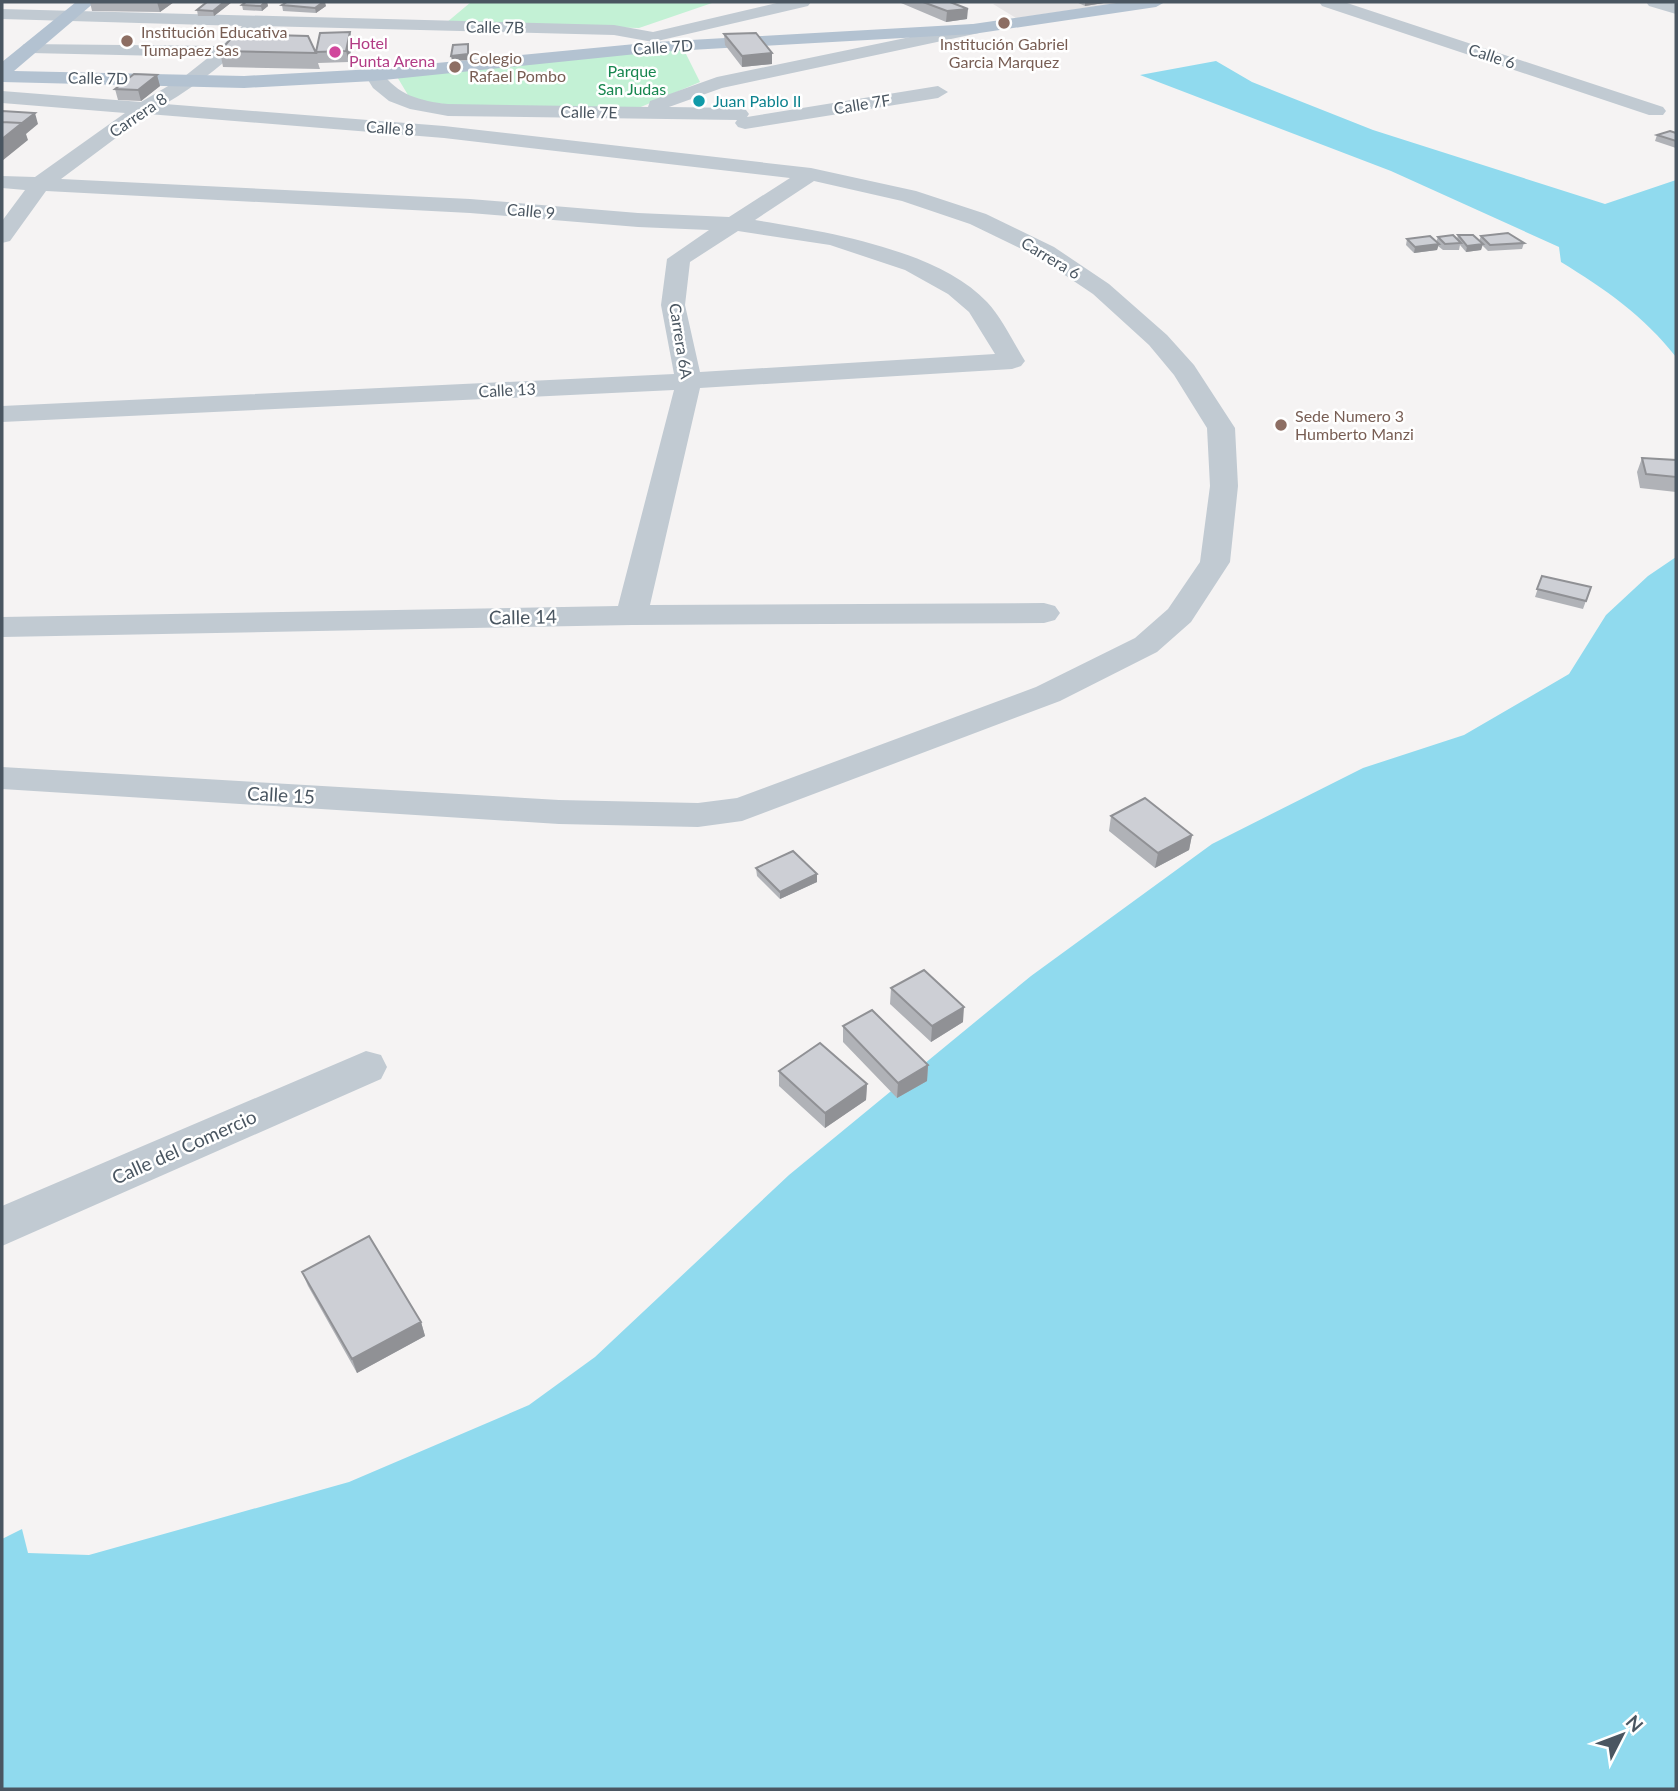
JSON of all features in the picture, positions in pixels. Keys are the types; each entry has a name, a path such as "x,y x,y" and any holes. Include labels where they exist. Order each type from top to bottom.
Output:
{"main road":[{"path":"2,74 86,2"},
{"name":"Calle 7D","path":"2,74 244,82 374,75 654,42 691,45 974,29 1156,2"}],"street":[{"name":"Carrera 8","path":"2,236 41,183 143,109 191,80 227,52 257,20 284,2"},
{"path":"654,42 802,2"},
{"name":"Calle 6","path":"1328,2 1656,111"},
{"path":"1655,2 1676,9"},
{"path":"436,26 454,10"},
{"name":"Calle 7B","path":"2,14 614,30 654,42"},
{"path":"331,42 344,23"},
{"name":"Calle 7E","path":"374,75 387,91 445,118 635,113 717,83 974,29"},
{"path":"691,45 777,170"},
{"path":"30,48 227,52"},
{"path":"203,114 244,82"},
{"name":"Calle 7F","path":"635,113 742,118 938,92"},
{"name":"Calle 8","path":"2,97 409,129 445,118 777,170"},
{"name":"Carrera 6","path":"559,812 698,815 742,808 1048,694 1146,645 1180,615 1215,562 1224,486 1221,428 1185,371 1158,340 1101,289 1046,251 964,214 908,195 811,174 777,170"},
{"name":"Carrera 6A","path":"632,615 689,381 673,306 679,259 811,174"},
{"name":"Calle 9","path":"2,182 174,193 470,206 638,220 737,224 834,239 913,265 956,289 978,307 1012,361"},
{"name":"Calle 13","path":"2,414 689,381 1012,361"},
{"name":"Calle 14","path":"2,627 632,615 1044,613"},
{"name":"Calle 15","path":"2,778 559,812"},
{"name":"Calle del Comercio","path":"2,1227 366,1067"}],"shaded area":[{"path":"1127,2 1016,18 993,4"}],"green space":[{"path":"471,2 715,2 639,28 446,23"},
{"name":"Parque San Judas","path":"683,48 700,82 636,109 476,108 411,100 396,75"}],"water":[{"path":"1216,61 1252,82 1373,130 1605,204 1676,180 1676,357 1651,329 1623,304 1561,262 1559,247 1391,171 1140,75"},
{"path":"1676,557 1676,1789 2,1789 2,1539 22,1529 28,1553 89,1555 349,1482 529,1405 595,1357 789,1175 1031,976 1212,844 1363,768 1464,735 1569,674 1606,615 1648,576"}],"building":[{"path":"207,2 224,2 213,11 197,10"},
{"path":"246,2 265,2 261,6 242,5"},
{"path":"287,2 323,2 315,8 282,5"},
{"path":"923,2 950,2 968,9 947,11"},
{"path":"350,32 346,51 316,52 320,33"},
{"path":"756,33 772,53 742,56 724,34"},
{"path":"235,34 308,36 316,53 220,51"},
{"path":"468,44 468,54 451,56 453,45"},
{"path":"134,74 157,75 138,90 115,89"},
{"path":"2,111 35,113 22,123 2,122"},
{"path":"2,122 22,123 2,139"},
{"path":"1670,131 1676,133 1676,141 1657,135"},
{"path":"1508,233 1524,243 1490,245 1481,236"},
{"path":"1453,235 1461,243 1445,244 1438,237"},
{"path":"1458,235 1473,235 1483,244 1467,246"},
{"path":"1430,236 1439,244 1415,247 1407,239"},
{"path":"1642,458 1676,460 1676,477 1646,474"},
{"path":"1542,576 1591,587 1586,601 1537,589"},
{"path":"1145,798 1192,835 1158,853 1111,816"},
{"path":"793,851 817,874 780,892 756,868"},
{"path":"924,970 964,1007 932,1026 891,988"},
{"path":"872,1010 928,1065 898,1083 843,1026"},
{"path":"820,1043 867,1084 825,1113 779,1071"},
{"path":"369,1236 421,1322 352,1359 302,1272"}],"place":[{"name":"Institución Gabriel Garcia Marquez","path":"1004,23"},
{"name":"Institución Educativa Tumapaez Sas","path":"127,41"},
{"name":"Hotel Punta Arena","path":"335,52"},
{"name":"Colegio Rafael Pombo","path":"455,67"},
{"name":"Juan Pablo II","path":"699,101"},
{"name":"Sede Numero 3 Humberto Manzi","path":"1281,425"}]}
